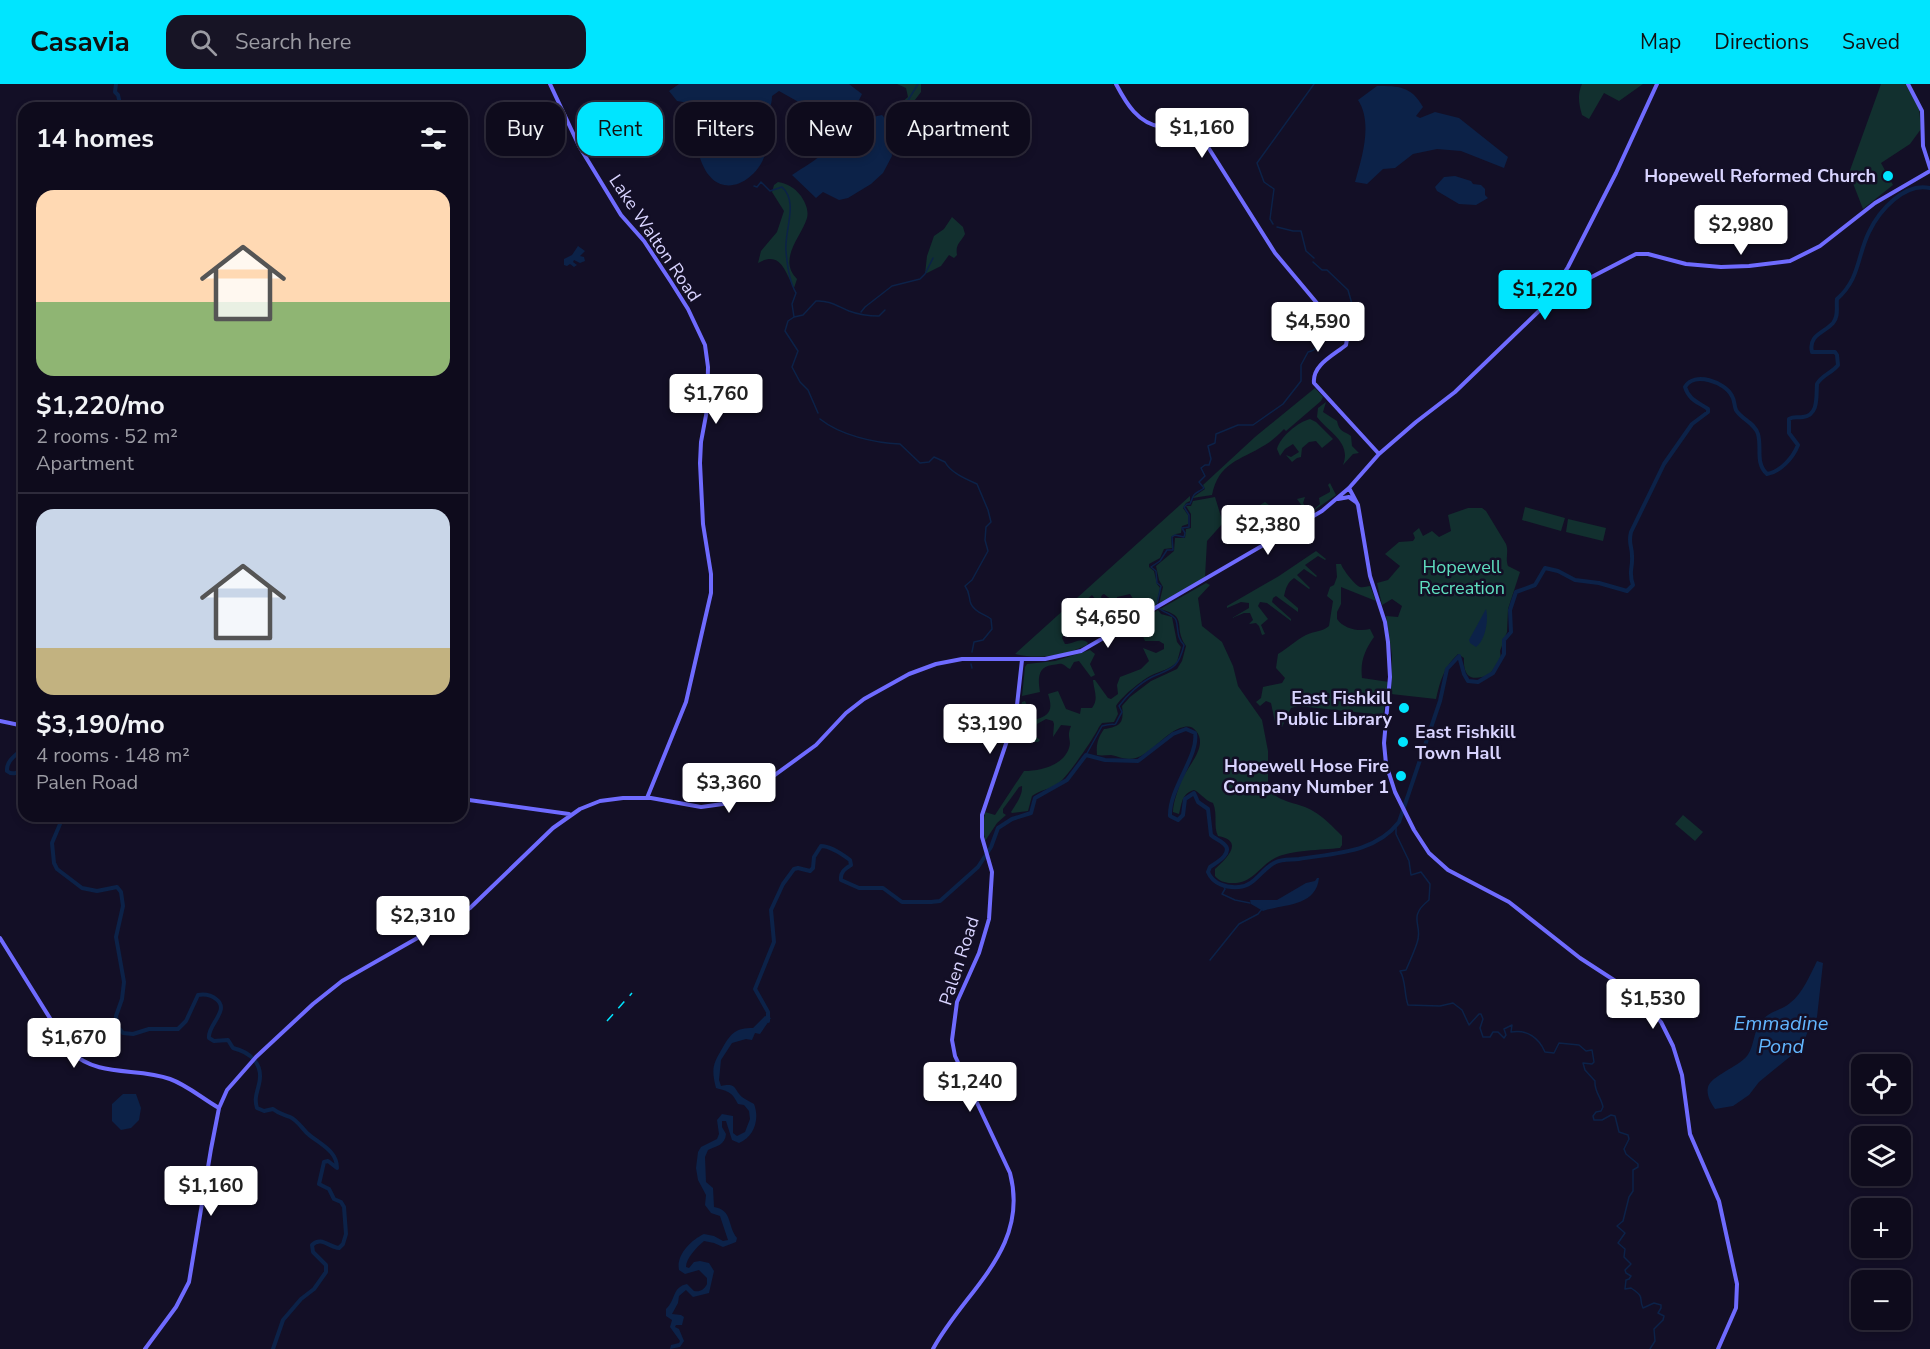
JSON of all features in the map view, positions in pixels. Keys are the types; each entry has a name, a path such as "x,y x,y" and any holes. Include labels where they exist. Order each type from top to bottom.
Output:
{"main road":[{"name":"Lake Walton Road","path":"550,84 579,146 621,215 644,241 671,282 704,341 707,354 707,410 700,463 703,524 711,574 711,593 686,702 647,798"},
{"path":"1116,84 1129,107 1145,121 1161,127 1189,127 1201,136 1281,261 1348,340 1346,345 1317,370 1314,377 1316,386 1379,454"},
{"path":"145,1349 176,1307 189,1282 219,1108 231,1084 256,1057 333,987 473,906 570,814 603,800 623,798 647,798 700,807 730,803 746,796 813,747 846,713 864,699 909,674 936,664 962,659 1056,658 1082,651 1312,517 1338,499 1379,454 1474,375 1528,323 1549,299 1616,173 1657,84"},
{"path":"1549,299 1636,254 1686,264 1749,267 1790,261 1820,246 1875,202 1930,170 1923,146 1922,111 1908,84"},
{"path":"1349,488 1358,504 1370,575 1386,629 1390,677 1384,750 1388,775 1424,846 1438,862 1458,876 1497,895 1523,912 1580,958 1633,992 1661,1022 1673,1046 1678,1061 1690,1134 1719,1201 1737,1284 1736,1308 1718,1349"},
{"path":"1338,499 1349,497 1358,504"},
{"path":"1011,659 1017,663 1021,672"},
{"name":"Palen Road","path":"933,1349 997,1258 1008,1236 1014,1212 1013,1184 1010,1173 954,1056 952,1045 958,998 979,953 988,923 992,872 984,848 981,825 983,808 1016,714 1022,660"},
{"path":"0,721 18,725"},
{"path":"468,800 570,814"},
{"path":"0,938 78,1059 100,1068 152,1074 170,1079 219,1108"}],"green space":[{"path":"897,84 921,84 921,92 913,102 902,102 908,97 906,88"},
{"path":"1582,84 1643,84 1619,101 1604,93 1589,119 1582,115 1580,107 1579,96"},
{"path":"1881,84 1906,84 1919,108 1921,129 1910,144 1881,163 1893,185 1863,209 1849,173"},
{"path":"778,182 796,190 807,209 807,218 790,256 791,271 797,279 794,288 785,270 777,261 772,259 758,263 761,251 777,232 784,211 772,192 774,185"},
{"path":"952,217 963,227 965,234 958,246 957,255 954,258 949,255 941,266 925,274 927,256 934,236 944,229"},
{"path":"1315,388 1323,397 1321,401 1286,431 1284,429 1268,443 1225,469 1215,484 1212,495 1192,498 1205,489 1203,485 1255,437"},
{"path":"1326,402 1323,412 1337,421 1340,429 1351,436 1352,446 1359,453 1353,454 1343,465 1345,457 1342,444 1317,417 1318,408"},
{"path":"1310,419 1333,439 1322,448 1316,441 1309,442 1302,448 1301,457 1292,462 1286,455 1291,457 1299,452 1293,444 1280,456 1277,449 1286,435"},
{"path":"1330,483 1336,495 1296,523 1293,522 1285,510 1286,506 1288,506 1286,510 1293,521 1305,514 1305,510 1297,499 1305,497 1303,503 1309,511 1312,511 1320,504 1319,498 1330,492 1328,485"},
{"path":"1190,496 1190,501 1183,508 1188,515 1188,524 1182,526 1181,533 1171,537 1172,548 1164,549 1160,558 1149,564 1160,588 1156,606 1139,616 1139,608 1130,594 1117,597 1116,603 1104,594 1102,595 1107,610 1121,621 1122,625 1119,627 1092,595 1080,606 1090,634 1084,635 1077,629 1065,631 1062,638 1065,644 1083,640 1088,643 1087,645 1052,656 1033,657 1015,654"},
{"path":"1215,497 1223,523 1207,541 1205,577 1159,604 1163,587 1156,566 1174,551 1175,538 1185,538 1186,529 1191,528 1191,514 1186,506 1191,506 1193,501"},
{"path":"1265,502 1281,514 1289,524 1282,530 1270,510 1263,514 1264,519 1258,508 1252,510"},
{"path":"1525,507 1565,518 1561,531 1522,520"},
{"name":"Hopewell Recreation","path":"1468,508 1482,508 1486,511 1506,544 1508,566 1520,572 1508,609 1507,632 1500,651 1501,659 1489,675 1473,678 1465,670 1464,658 1458,654 1443,675 1436,699 1391,694 1392,655 1386,616 1398,617 1402,606 1392,599 1382,605 1377,583 1388,580 1400,566 1385,554 1399,542 1413,541 1415,538 1413,533 1419,528 1423,536 1432,531 1439,537 1451,531 1448,515"},
{"path":"1568,519 1606,528 1603,541 1566,532"},
{"path":"1316,551 1326,559 1318,556 1305,565 1317,576 1304,569 1297,575 1310,588 1294,578 1285,591 1284,596 1298,608 1298,612 1276,596 1273,598 1272,602 1291,621 1267,603 1260,602 1258,606 1268,619 1261,625 1265,634 1262,635 1256,623 1249,624 1253,620 1250,613 1232,618 1249,608 1249,603 1241,602 1227,608 1227,606 1279,576"},
{"path":"1336,564 1341,564 1358,586 1370,586 1376,601 1341,587 1341,604 1337,612 1337,619 1352,629 1370,629 1374,637 1364,656 1362,678 1389,682 1383,715 1298,706 1291,708 1282,727 1276,727 1271,703 1266,701 1260,706 1256,702 1261,698 1263,687 1282,683 1285,678 1276,668 1278,654 1302,637 1329,626 1333,601 1327,596 1337,577"},
{"path":"1206,583 1210,585 1198,598 1202,626 1222,642 1233,666 1238,686 1262,720 1268,751 1268,786 1271,792 1281,799 1317,813 1342,836 1340,848 1282,855 1269,862 1250,878 1239,883 1224,882 1215,876 1215,869 1228,856 1232,846 1226,838 1218,836 1213,803 1194,790 1184,797 1179,814 1173,812 1181,781 1199,750 1199,737 1193,728 1189,726 1173,731 1149,751 1136,758 1097,755 1097,744 1102,732 1120,723 1122,706 1130,697 1151,681 1177,669 1182,661 1186,646 1180,633 1178,619 1175,615 1160,609"},
{"path":"1158,610 1161,614 1172,617 1177,642 1181,647 1177,662 1148,677 1127,693 1116,706 1118,714 1114,722 1102,723 1063,779 1056,785 1032,796 1028,811 1012,813 1021,793 1022,786 1019,787 1003,809 1006,815 997,823 985,841 983,827 985,812 995,815 1024,771 1037,770 1056,763 1062,759 1069,748 1071,726 1061,725 1053,737 1053,721 1046,719 1037,724 1035,736 1040,740 1038,742 1028,742 1031,729 1028,725 1015,738 1013,736 1022,702 1025,701 1034,720 1047,714 1050,708 1048,694 1058,691 1066,709 1080,714 1081,708 1092,708 1094,705 1096,698 1093,680 1111,699 1118,694 1117,685 1120,677 1141,669 1149,661 1143,648 1156,653 1164,649 1164,644 1159,641 1145,641 1137,623"},
{"path":"1090,650 1095,654 1090,664 1095,675 1091,677 1079,661 1074,662 1070,669 1063,664 1047,666 1041,671 1040,692 1022,696 1027,664 1055,661"},
{"path":"1683,815 1703,832 1695,841 1675,824"}],"water":[{"path":"679,84 849,84 862,94 858,102 799,102 779,91 772,96 771,102 683,102 677,101 669,91"},
{"path":"1377,86 1398,87 1409,91 1423,107 1416,116 1420,118 1435,112 1459,118 1508,157 1504,168 1461,151 1437,149 1413,154 1395,168 1383,169 1367,184 1355,182 1365,140 1365,119 1358,100"},
{"path":"882,115 886,120 886,156 892,156 883,173 871,184 848,198 839,200 823,192 816,198 792,175 819,156 874,156 874,117"},
{"path":"700,156 764,156 755,172 744,181 732,185 720,184 709,175"},
{"path":"1455,176 1481,185 1488,198 1476,205 1459,204 1437,191 1435,187 1444,177"},
{"path":"578,246 585,251 580,256 584,257 585,261 580,263 574,260 573,262 577,265 574,267 570,264 564,265 564,259 572,255"},
{"path":"1486,609 1486,630 1476,647 1469,640"},
{"path":"1319,878 1317,887 1312,894 1297,903 1263,911 1251,904 1250,900 1277,900"},
{"name":"Emmadine Pond","path":"1817,961 1823,963 1817,1017 1801,1049 1797,1049 1759,1082 1749,1095 1733,1106 1715,1109 1708,1093 1710,1083 1747,1056 1760,1023 1766,1016 1795,999 1806,984"},
{"path":"765,1016 771,1018 760,1034 755,1033 752,1040 746,1039 732,1043 721,1060 719,1080 721,1086 731,1085 741,1096 754,1104 756,1121 752,1132 739,1143 732,1140 726,1121 722,1121 726,1134 724,1141 708,1150 705,1157 706,1182 713,1188 714,1207 724,1211 727,1215 737,1238 736,1242 723,1247 704,1241 690,1256 686,1267 689,1268 694,1262 700,1261 709,1263 714,1271 709,1293 693,1297 686,1290 679,1296 672,1314 684,1317 682,1325 675,1327 679,1329 684,1341 680,1347 670,1349 671,1345 680,1341 670,1327 672,1320 666,1316 666,1309 676,1291 687,1284 694,1291 698,1291 707,1284 707,1278 699,1270 685,1274 679,1270 682,1254 694,1240 704,1234 723,1241 728,1240 720,1216 711,1213 705,1205 706,1195 698,1180 696,1168 698,1152 701,1147 717,1139 719,1134 717,1120 722,1114 733,1116 733,1133 737,1136 745,1132 750,1119 749,1111 744,1105 738,1104 729,1093 716,1088 713,1071 715,1062 732,1035 738,1030 753,1028"},
{"path":"123,1094 136,1094 141,1108 139,1120 131,1128 121,1130 112,1121 112,1104"}],"waterway":[{"path":"116,84 115,92 120,102"},
{"path":"907,102 918,84"},
{"path":"1273,224 1270,219 1274,189 1264,182 1257,163 1314,84"},
{"path":"754,186 757,187 761,182 770,191 782,187 790,201 786,251 790,278 796,293 792,304 794,317 788,321 785,331 798,351 792,367 800,382 808,390 818,413"},
{"path":"768,1021 768,1012 755,989 774,942 771,910 783,884 794,869 810,871 813,868 814,857 821,846 832,849 850,860 851,865 842,873 841,880 859,888 883,888 902,902 940,901 978,867 991,847 998,828 1012,819 1031,813 1035,798 1067,780 1086,755 1105,760 1138,761 1173,734 1186,729 1195,733 1193,752 1174,794 1170,816 1178,820 1183,815 1185,799 1194,793 1198,802 1208,809 1211,835 1227,847 1226,854 1210,867 1208,872 1213,880 1225,886 1250,884 1278,861 1354,850 1378,840 1399,822 1440,701 1447,669 1459,656 1468,681 1478,682 1493,673 1504,654 1504,640 1511,632 1510,610 1516,592 1535,585 1545,568 1558,571 1575,580 1599,583 1627,591 1633,585 1631,532 1664,464 1692,424 1708,412 1708,409 1689,395 1685,387 1689,382 1709,380 1723,386 1728,391 1738,413 1751,424 1758,434 1761,465 1767,474 1777,470 1789,459 1798,445 1789,433 1789,419 1808,416 1812,413 1816,404 1817,384 1838,365 1835,352 1812,352 1812,342 1835,320 1837,299 1854,275 1873,224 1886,207 1902,194 1920,187 1930,188"},
{"path":"1277,227 1301,231 1306,251 1314,258"},
{"path":"861,312 892,286 920,279 933,258"},
{"path":"1313,262 1322,270 1327,270 1348,290 1352,304 1336,323"},
{"path":"794,317 803,315 816,301 829,302 852,312 868,315 879,316 885,310"},
{"path":"1157,604 1161,586 1157,583 1156,571 1151,567 1160,561 1167,550 1173,550 1172,537 1175,535 1184,537 1185,533 1182,528 1189,527 1189,515 1184,507 1190,504 1194,494 1204,488 1199,482 1205,476 1201,468 1209,465 1211,459 1208,446 1215,443 1216,434 1238,425 1253,425 1283,404 1301,381 1301,365 1308,352 1317,347 1325,333 1333,327"},
{"path":"820,419 837,430 858,437 900,444 920,463 929,462 934,457 945,462 959,475 977,484 991,522 986,527 985,540 988,551 972,580 965,586 973,607 991,619 992,629 983,640 974,642 972,652"},
{"path":"1086,755 1102,726 1116,723 1122,712 1119,706 1130,694 1147,680 1173,667 1179,659 1184,645 1179,636 1176,620 1159,608"},
{"path":"971,664 972,668"},
{"path":"18,753 7,767 9,772 18,772"},
{"path":"60,822 52,843 54,863 57,869 82,888 97,891 117,887 121,892 123,906 116,937 124,982 122,999 116,1016 118,1027 123,1033 133,1034 149,1029 178,1029 186,1021 198,995 214,998 220,1003 221,1008 211,1028 209,1038 214,1041 228,1040 233,1048 245,1052 254,1060 260,1077 256,1098 257,1108 264,1111 273,1109 293,1118 334,1156 337,1168 328,1161 324,1162 319,1184 329,1189 334,1199 341,1202 344,1207 346,1234 343,1244 339,1248 322,1242 312,1245 313,1252 326,1265 326,1272 314,1289 301,1299 283,1320 273,1349"},
{"path":"1396,826 1396,834 1409,861 1411,875 1421,872 1430,884 1429,900 1418,912 1419,937 1417,943 1406,970 1400,971 1408,1005 1440,1006 1453,1003 1462,1010 1469,1025 1481,1014 1483,1019 1480,1028 1483,1037 1490,1037 1493,1032 1498,1032 1504,1038 1506,1035 1504,1029 1512,1025 1511,1032 1527,1033 1539,1043 1545,1052 1554,1053 1559,1043 1579,1045 1586,1051 1592,1050 1594,1062 1592,1064 1583,1063 1585,1070 1595,1081 1603,1107 1593,1116 1594,1120 1615,1116 1619,1132 1628,1135 1629,1139 1624,1149 1626,1154 1638,1164 1638,1167 1633,1170 1633,1191 1629,1197 1623,1221 1617,1226 1625,1233 1618,1243 1625,1249 1624,1257 1631,1264 1625,1270 1631,1276 1626,1280 1625,1289 1631,1288 1638,1294 1643,1308 1654,1303 1661,1305 1658,1313 1664,1316 1654,1329 1655,1341 1650,1349"},
{"path":"1223,885 1225,889 1222,894 1250,903"},
{"path":"1210,960 1239,924 1258,914 1262,909"}],"railway":[{"path":"607,1021 632,993"}],"place":[{"name":"Hopewell Reformed Church","path":"1888,176"},
{"name":"East Fishkill Public Library","path":"1404,708"},
{"name":"East Fishkill Town Hall","path":"1403,742"},
{"name":"Hopewell Hose Fire Company Number 1","path":"1401,776"}]}
